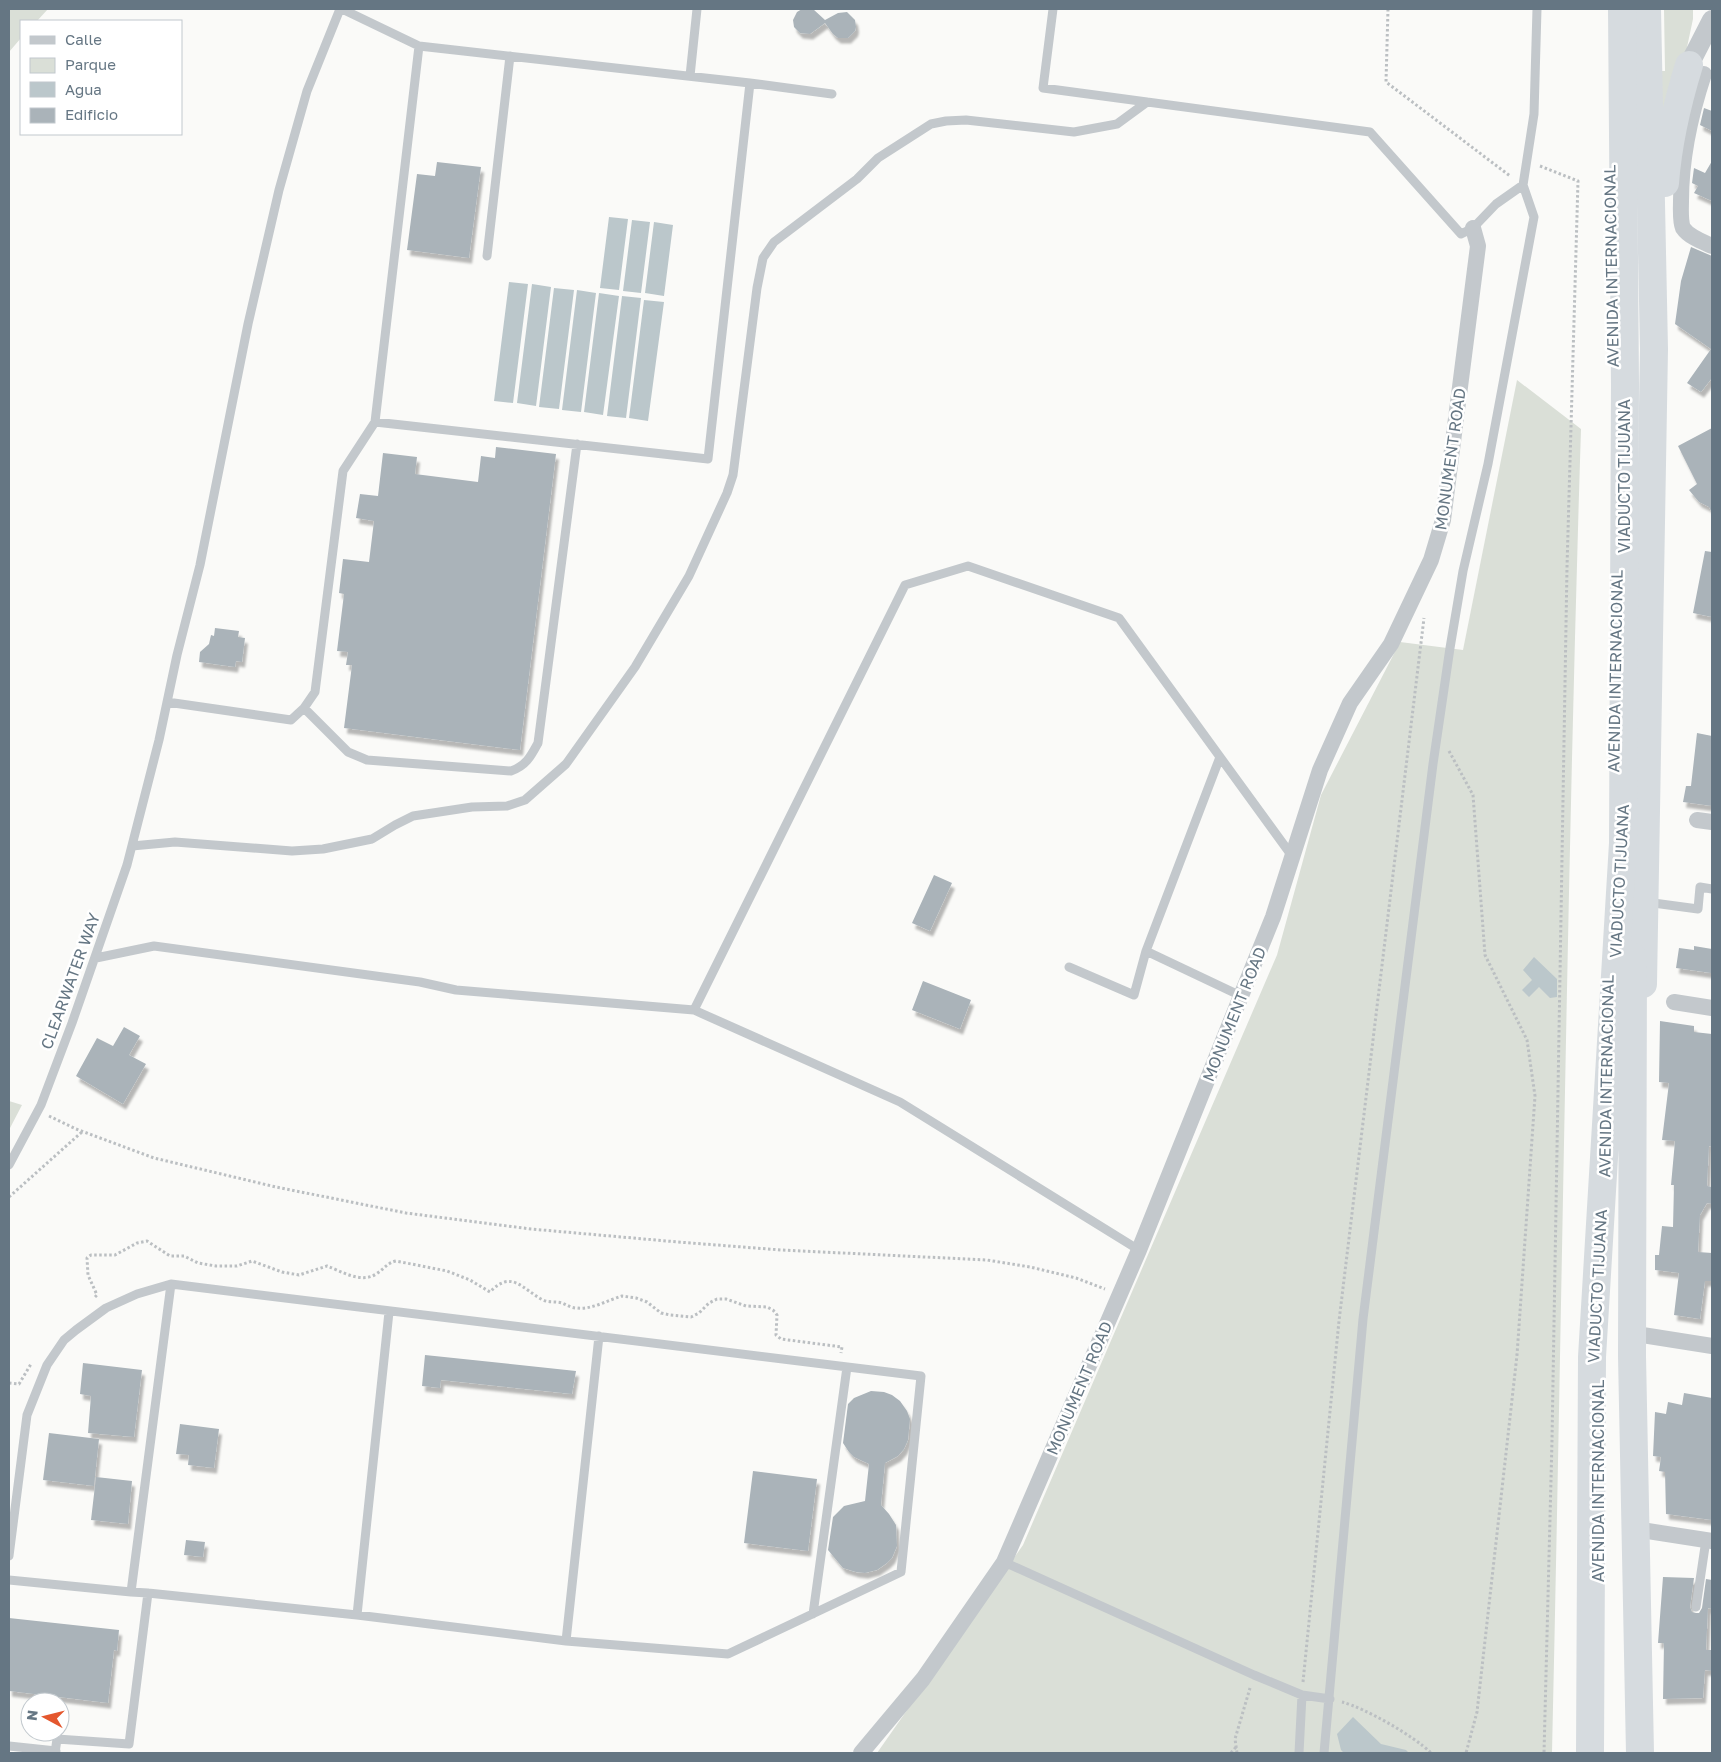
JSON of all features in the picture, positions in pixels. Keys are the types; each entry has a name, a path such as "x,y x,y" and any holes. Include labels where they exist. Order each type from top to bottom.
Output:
{"highway":[{"name":"AVENIDA INTERNACIONAL","path":"1598,1753 1597,1423 1617,624 1607,57 1608,9"},
{"name":"VIADUCTO TIJUANA","path":"1590,1753 1592,1357 1623,843 1625,374 1622,9"},
{"name":"VIADUCTO TIJUANA","path":"1634,9 1638,389 1632,1356 1639,1753"},
{"name":"AVENIDA INTERNACIONAL","path":"1639,1753 1635,1529 1636,1334 1654,349 1647,9"},
{"path":"1654,349 1666,170 1671,133 1680,95 1702,73"}],"street":[{"path":"1712,20 1685,145 1681,183 1683,228 1690,235 1712,246"},
{"name":"MONUMENT ROAD","path":"860,1753 923,1679 1004,1562 1139,1250 1273,917 1320,770 1350,703 1390,644 1431,560 1444,520 1478,246 1473,228"},
{"path":"1674,1002 1712,1008"},
{"path":"1636,1334 1712,1346"},
{"path":"1635,1529 1709,1541"}],"lane":[{"path":"341,9 419,46 832,94"},
{"name":"CLEARWATER WAY","path":"9,1164 38,1111 72,1024 96,958 132,846 200,565 248,324 279,190 307,91 341,9"},
{"path":"690,76 697,9"},
{"path":"1053,9 1043,88 1370,132 1461,234 1473,228 1496,204 1523,185"},
{"path":"1324,1753 1363,1319 1438,730 1464,571 1490,454 1534,218 1523,185 1534,114 1537,9"},
{"path":"167,702 291,720 304,708 315,692 343,472 375,422 419,46"},
{"path":"487,256 510,56"},
{"path":"375,422 708,459 750,83"},
{"path":"132,846 175,842 292,851 322,849 372,838 413,816 472,808 507,806 525,800 566,764 634,667 689,576 727,493 733,476 757,288 763,258 774,242 857,179 878,158 930,124 966,120 1074,132 1116,124 1147,102"},
{"path":"304,708 348,752 367,760 511,771 521,767 529,759 538,743 577,444"},
{"path":"694,1010 905,585 968,566 1118,618 1292,856"},
{"path":"1069,967 1134,995 1146,951 1220,757"},
{"path":"1644,902 1698,909 1700,887 1712,889"},
{"path":"96,958 154,946 420,982 456,990 694,1010 900,1102 1139,1250"},
{"path":"1146,951 1241,996"},
{"path":"131,1592 170,1284"},
{"path":"9,1556 27,1415 47,1364 64,1340 106,1308 137,1294 170,1284 921,1376 901,1572 728,1654 566,1641 357,1615 9,1580"},
{"path":"357,1615 389,1312"},
{"path":"566,1641 599,1336"},
{"path":"813,1614 843,1367"},
{"path":"1696,1607 1709,1541"},
{"path":"1004,1562 1254,1675 1302,1695 1330,1699"},
{"path":"9,1746 56,1752 58,1739 128,1744 148,1593"},
{"path":"1299,1753 1302,1695"}],"path":[{"path":"1388,9 1386,82 1523,185"},
{"path":"1526,161 1578,181 1567,567 1549,1587 1544,1753"},
{"path":"1302,1695 1339,1321 1425,609"},
{"path":"1438,730 1473,795 1485,955 1526,1040 1535,1096 1517,1354 1477,1712 1466,1753"},
{"path":"38,1111 83,1131 154,1158 276,1187 406,1213 531,1229 678,1242 781,1250 987,1260 1030,1267 1076,1278 1120,1294"},
{"path":"9,1197 83,1131"},
{"path":"90,1301 97,1295 88,1275 87,1258 91,1255 115,1255 137,1243 147,1241 170,1256 184,1256 198,1263 216,1266 238,1266 252,1261 282,1272 299,1275 327,1266 349,1275 364,1277 375,1275 390,1262 396,1261 447,1270 470,1280 490,1292 496,1285 513,1281 546,1301 561,1303 573,1308 583,1309 622,1296 647,1302 661,1313 691,1317 716,1299 726,1299 746,1306 767,1307 777,1315 776,1335 781,1339 842,1347 843,1367"},
{"path":"9,1383 20,1384 32,1362"},
{"path":"1237,1753 1235,1739 1254,1675"},
{"path":"1330,1699 1355,1705 1421,1743 1431,1753"},
{"path":"1231,1753 1236,1748"}],"green space":[{"path":"9,9 48,9 38,20 20,20 20,39 9,52"},
{"path":"1664,9 1693,9 1693,19 1663,147 1658,71 1665,71"},
{"path":"1517,380 1581,429 1568,925 1552,1753 877,1753 1023,1545 1277,955 1321,795 1400,642 1463,650"},
{"path":"9,1101 22,1105 9,1130"}],"water":[{"path":"609,217 628,219 619,290 600,288"},
{"path":"632,220 650,222 641,293 623,291"},
{"path":"654,222 673,225 664,296 645,293"},
{"path":"509,282 528,284 513,403 494,401"},
{"path":"532,284 551,287 536,406 517,403"},
{"path":"554,288 574,290 559,409 539,407"},
{"path":"577,290 596,293 581,412 562,410"},
{"path":"599,293 619,296 603,415 584,412"},
{"path":"622,296 641,298 626,418 607,416"},
{"path":"644,300 664,302 648,421 629,418"},
{"path":"1534,957 1557,979 1557,997 1550,998 1539,987 1529,997 1522,990 1532,980 1523,970"},
{"path":"1353,1717 1381,1744 1406,1750 1409,1753 1344,1753 1341,1750 1337,1734"}],"building":[{"path":"802,9 813,9 825,20 838,13 847,12 855,20 855,31 848,38 838,38 825,23 810,34 800,33 794,27 793,20 797,12"},
{"path":"1704,108 1712,111 1712,131 1700,125"},
{"path":"1712,161 1712,201 1694,193 1698,186 1692,183 1694,168 1705,173"},
{"path":"437,162 481,167 469,258 407,250 417,174 435,176"},
{"path":"1691,247 1712,256 1712,378 1701,392 1687,383 1711,349 1675,324 1681,281"},
{"path":"1712,428 1712,513 1709,507 1699,502 1689,490 1697,484 1678,446"},
{"path":"496,447 556,454 520,750 344,728 352,665 346,665 348,652 337,651 344,594 339,593 343,559 369,562 374,521 356,518 360,494 378,496 383,453 417,457 415,474 478,482 481,456 495,458"},
{"path":"1705,551 1712,552 1712,617 1693,613"},
{"path":"215,628 239,631 238,637 245,638 242,662 236,661 235,667 199,662 200,652 209,644 211,635 214,636"},
{"path":"1697,733 1712,736 1712,806 1683,802 1686,786 1691,786"},
{"path":"934,875 952,883 930,931 912,923"},
{"path":"1694,946 1712,949 1711,973 1676,968 1679,948 1694,950"},
{"path":"923,981 971,1000 960,1029 912,1010"},
{"path":"1660,1021 1694,1026 1694,1032 1712,1034 1712,1147 1709,1146 1707,1186 1712,1187 1712,1204 1707,1203 1700,1215 1698,1252 1712,1253 1712,1281 1705,1281 1700,1319 1674,1315 1679,1273 1655,1270 1655,1255 1659,1255 1662,1226 1673,1227 1674,1185 1671,1185 1675,1141 1662,1140 1669,1083 1659,1082"},
{"path":"124,1027 140,1036 129,1055 146,1064 123,1104 76,1076 97,1038 113,1046"},
{"path":"425,1355 576,1371 572,1394 441,1380 440,1388 422,1386"},
{"path":"83,1363 142,1370 134,1437 88,1433 91,1396 80,1394"},
{"path":"871,1391 892,1395 900,1401 910,1419 908,1440 904,1449 898,1456 885,1463 881,1505 896,1525 897,1546 892,1558 887,1563 877,1570 865,1573 843,1568 828,1550 833,1517 844,1506 865,1501 869,1464 854,1457 843,1443 848,1404 854,1398"},
{"path":"1684,1393 1712,1398 1712,1520 1666,1514 1665,1472 1659,1471 1661,1457 1653,1456 1655,1412 1666,1414 1668,1402 1682,1405"},
{"path":"180,1424 219,1429 214,1468 188,1465 189,1455 176,1454"},
{"path":"49,1433 99,1439 94,1486 43,1480"},
{"path":"753,1471 817,1479 808,1551 744,1543"},
{"path":"96,1477 132,1481 128,1524 91,1520"},
{"path":"186,1540 205,1542 203,1557 184,1555"},
{"path":"1663,1577 1694,1578 1690,1607 1692,1612 1696,1613 1699,1613 1702,1608 1706,1579 1712,1580 1712,1609 1708,1608 1706,1650 1712,1650 1712,1671 1705,1670 1703,1698 1663,1699 1664,1643 1658,1643"},
{"path":"9,1618 119,1630 117,1651 114,1650 108,1703 70,1698 70,1692 9,1691"}]}
